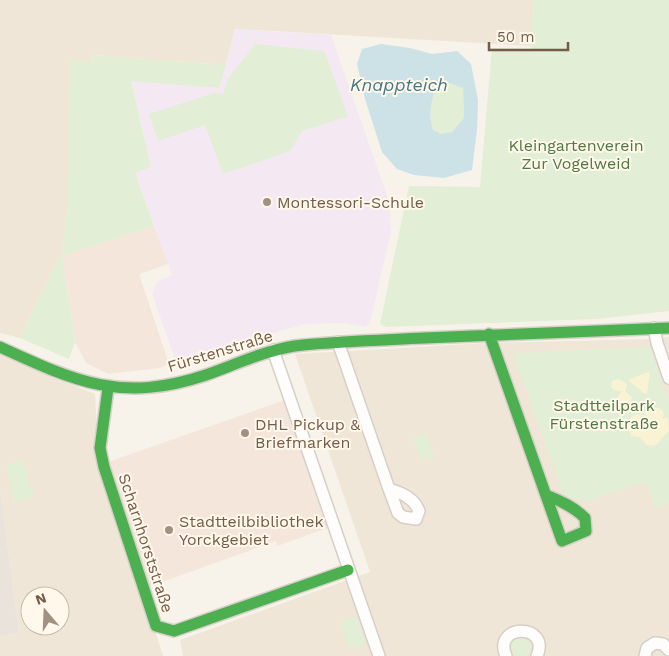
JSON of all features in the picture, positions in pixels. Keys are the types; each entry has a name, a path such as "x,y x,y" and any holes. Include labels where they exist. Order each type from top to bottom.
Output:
{"street":[{"path":"654,328 669,378"},
{"name":"Fürstenstraße","path":"0,347 71,378 108,388 139,390 178,383 273,350 301,345 489,334 669,328"},
{"path":"489,334 546,495"},
{"path":"338,342 389,490"},
{"path":"273,350 379,656"},
{"name":"Scharnhorststraße","path":"108,388 100,448 104,467 156,626 174,631 348,570"},
{"path":"506,656 504,648 507,638 512,633 523,630 534,635 537,640 539,646 537,656"},
{"path":"646,656 647,648 655,643 663,644 669,650"}],"shaded area":[{"path":"0,0 533,0 531,46 235,29 226,65 92,55 68,201 62,256 59,257 20,338 0,333"},
{"name":"Montessori-Schule","path":"235,29 331,35 387,195 391,232 370,323 365,327 343,323 306,324 280,331 190,363 176,362 152,294 157,282 172,275 135,173 151,166 131,80 219,88"},
{"path":"154,226 168,264 140,274 140,277 169,364 160,368 108,374 86,363 75,342 62,256"},
{"path":"669,337 669,656 183,656 180,640 370,572 295,354 487,343"},
{"path":"0,355 95,394 98,448 163,656 0,656 0,636 19,633 0,489"},
{"path":"285,400 328,528 277,546 276,541 148,587 108,462"},
{"path":"0,489 19,633 0,636"}],"green space":[{"name":"Kleingartenverein Zur Vogelweid","path":"533,0 669,0 669,311 596,319 386,327 380,324 409,186 480,187 492,48 531,49"},
{"path":"255,44 324,51 348,116 302,131 290,151 223,174 205,125 158,141 149,114 214,93 223,94 228,79"},
{"path":"92,55 226,65 219,88 131,81 151,167 135,173 154,226 62,256 68,201 69,60 91,62"},
{"path":"449,83 463,88 464,118 452,132 441,135 433,130 431,108 436,87"},
{"path":"62,256 75,342 69,359 20,338 59,257"},
{"name":"Stadtteilpark Fürstenstraße","path":"650,347 669,402 669,503 656,508 645,482 587,501 564,496 513,353"},
{"path":"427,433 434,456 421,461 413,438"},
{"path":"22,459 34,497 14,503 6,465"},
{"path":"356,617 365,643 350,650 340,621"},
{"path":"521,637 528,640 531,647 528,654 521,657 514,654 511,647 514,640"}],"sand":[{"path":"648,372 650,373 647,393 645,394 629,381"},
{"path":"618,379 626,383 625,391 632,397 630,403 623,407 618,396 622,391 614,390 611,387 612,381"},
{"path":"648,408 659,408 663,411 664,415 662,418 668,418 669,431 656,445 652,446 647,445 639,437 631,436 627,425 630,418 636,414 645,415 645,411"}],"water":[{"name":"Knappteich","path":"381,44 410,48 432,54 457,51 471,64 478,100 477,130 472,170 444,178 414,175 397,169 382,152 365,99 357,64 362,49","holes":["449,83 463,88 464,118 452,132 441,134 433,130 431,108 436,87"]}],"traffic: fast":[{"path":"0,347 76,379 124,388 176,383 206,375 278,349 303,345 333,342 669,328"},
{"path":"489,334 562,541 586,531 585,518 581,514 546,495"},
{"path":"108,388 100,448 104,467 156,626 174,631 348,570"}],"place":[{"name":"Montessori-Schule","path":"267,202"},
{"name":"DHL Pickup & Briefmarken","path":"245,433"},
{"name":"Stadtteilbibliothek Yorckgebiet","path":"169,530"}]}
